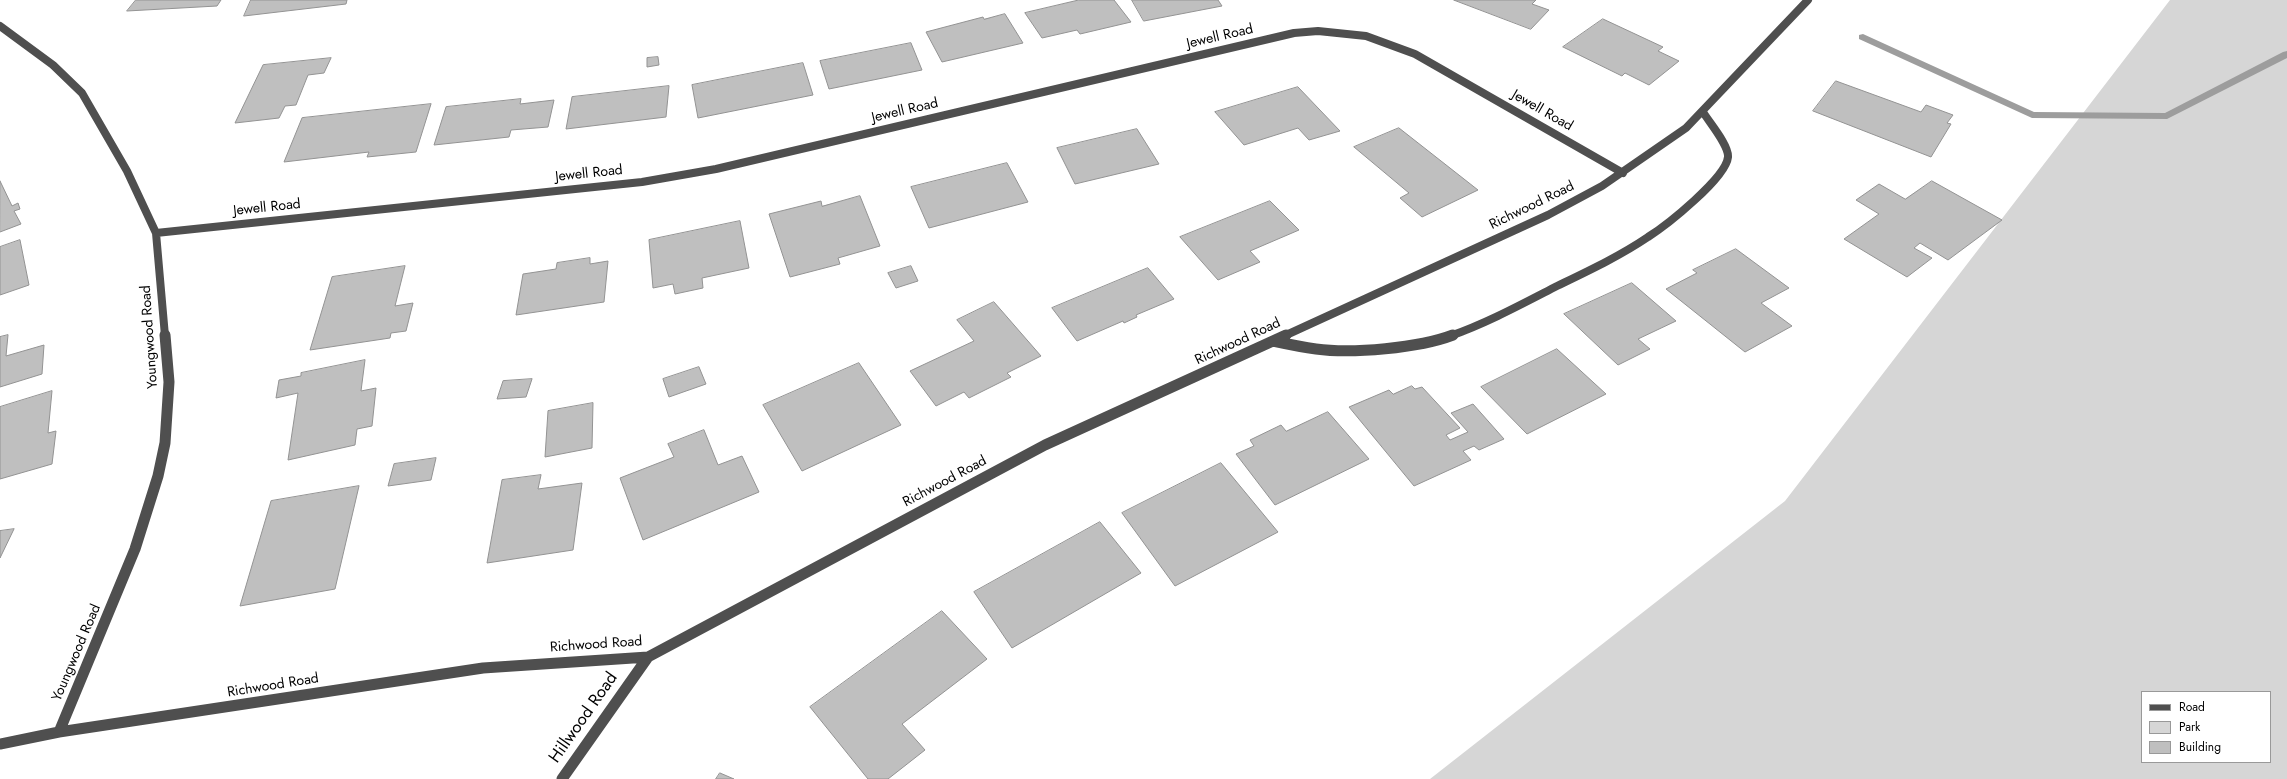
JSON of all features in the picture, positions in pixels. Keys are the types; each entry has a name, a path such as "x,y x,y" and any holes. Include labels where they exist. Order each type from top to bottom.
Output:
{"street":[{"name":"Richwood Road","path":"0,744 59,732 483,668 579,660 648,657 1045,445 1548,216 1602,186 1623,173 1686,128 1703,112 1808,0"},
{"name":"Youngwood Road","path":"0,26 53,65 82,93 127,171 156,233 169,382 165,443 158,476 136,549 59,732"},
{"name":"Jewell Road","path":"156,233 642,182 716,169 1294,33 1318,31 1366,36 1415,54 1623,173"},
{"path":"1273,341 1317,350 1375,349 1435,342 1476,327 1613,258 1649,237 1707,189 1722,172 1728,156 1724,144 1703,112"},
{"name":"Hillwood Road","path":"562,779 648,657"}],"green space":[{"path":"2170,0 2287,0 2287,779 1430,779 1785,501"}],"building":[{"path":"136,0 221,0 217,6 127,11"},
{"path":"251,0 347,0 346,4 244,16"},
{"path":"1079,0 1114,0 1131,22 1080,34 1077,30 1042,38 1025,13"},
{"path":"1132,0 1218,0 1222,6 1144,21"},
{"path":"1454,0 1536,0 1532,4 1549,10 1531,29"},
{"path":"1005,14 1023,43 942,62 926,32 983,17 984,19"},
{"path":"1603,19 1663,47 1658,51 1679,61 1649,85 1625,73 1622,76 1563,47"},
{"path":"911,43 922,70 829,89 820,61"},
{"path":"658,57 659,65 647,67 647,58"},
{"path":"331,58 324,73 308,75 296,105 285,106 279,118 235,123 263,65"},
{"path":"803,63 813,95 698,118 692,85"},
{"path":"1836,81 1921,112 1926,105 1953,115 1947,123 1951,124 1931,157 1813,111"},
{"path":"669,86 666,117 566,129 572,97"},
{"path":"1298,87 1340,131 1309,140 1298,128 1244,145 1215,112"},
{"path":"521,99 520,104 554,100 548,127 511,130 509,137 434,145 446,107"},
{"path":"431,104 416,152 367,157 369,152 284,162 302,118"},
{"path":"1399,128 1478,190 1422,217 1400,198 1409,193 1354,147"},
{"path":"1137,129 1159,164 1075,184 1057,148"},
{"path":"1007,163 1028,202 929,228 911,187"},
{"path":"0,181 12,206 18,203 20,209 14,211 21,224 0,232"},
{"path":"1932,181 2002,220 1948,260 1920,243 1914,248 1932,258 1907,277 1844,239 1879,214 1856,200 1879,184 1905,199"},
{"path":"860,196 880,246 838,258 840,264 790,277 769,214 821,201 822,206"},
{"path":"1270,201 1299,230 1250,251 1260,262 1218,280 1180,237"},
{"path":"740,221 749,268 702,278 703,288 675,294 673,284 653,288 649,240"},
{"path":"20,240 29,285 0,295 0,247"},
{"path":"1736,249 1789,288 1761,303 1792,326 1745,352 1666,289 1697,273 1693,270"},
{"path":"590,258 590,264 608,261 604,302 516,315 523,274 556,269 557,263"},
{"path":"405,266 395,306 413,303 406,331 391,333 390,338 310,350 332,277"},
{"path":"911,266 918,281 896,288 888,273"},
{"path":"1148,268 1174,299 1136,315 1137,317 1124,323 1123,321 1077,341 1052,308"},
{"path":"1632,283 1676,321 1638,339 1650,349 1618,365 1564,314"},
{"path":"994,302 1041,356 1007,373 1011,377 969,398 964,392 936,406 910,371 974,341 957,320"},
{"path":"8,335 6,356 44,345 42,374 0,387 0,337"},
{"path":"1557,349 1606,394 1527,434 1481,387"},
{"path":"365,360 361,391 376,388 372,426 357,429 355,445 288,460 298,393 276,398 279,380 301,376 301,373"},
{"path":"859,363 901,425 802,471 763,405"},
{"path":"699,367 706,384 669,397 663,379"},
{"path":"532,379 526,397 497,399 503,381"},
{"path":"1412,386 1415,389 1422,387 1460,428 1446,435 1450,440 1468,432 1451,413 1473,404 1504,439 1479,450 1474,446 1463,451 1471,460 1414,486 1349,407 1389,390 1393,394"},
{"path":"52,391 48,433 56,431 52,464 0,479 0,407"},
{"path":"593,403 592,448 545,457 548,411"},
{"path":"1328,412 1369,459 1275,505 1236,454 1254,446 1250,440 1281,425 1286,431"},
{"path":"704,430 718,465 742,456 759,492 643,540 620,478 674,457 668,444"},
{"path":"436,458 431,480 388,486 394,464"},
{"path":"1221,463 1278,532 1175,586 1122,513"},
{"path":"541,475 538,489 582,483 573,550 487,563 502,480"},
{"path":"359,486 335,589 240,606 271,501"},
{"path":"1100,522 1141,573 1012,648 974,592"},
{"path":"14,529 0,558 0,531"},
{"path":"942,611 987,659 902,724 925,750 888,779 868,779 810,707"},
{"path":"720,773 734,779 716,779"}],"waterway":[{"path":"1863,37 2032,115 2167,116 2287,54"}]}
